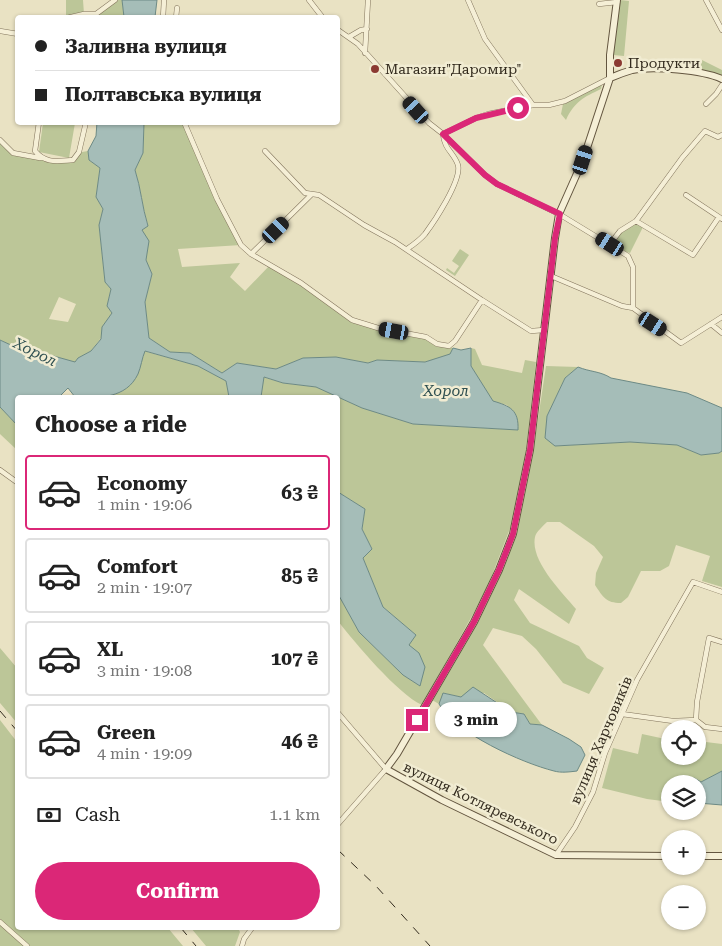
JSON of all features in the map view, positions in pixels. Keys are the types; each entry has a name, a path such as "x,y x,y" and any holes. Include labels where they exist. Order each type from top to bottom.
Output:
{"street":[{"path":"97,15 115,0"},
{"path":"163,15 164,0"},
{"path":"309,0 321,15"},
{"path":"366,53 368,0"},
{"path":"468,0 485,39 534,105"},
{"path":"706,0 722,30"},
{"path":"340,822 397,754 474,622 499,570 513,534 530,450 555,238 560,214 583,160 610,78 610,55 617,1 598,4"},
{"path":"176,15 177,8"},
{"path":"349,37 366,29"},
{"path":"0,31 15,34"},
{"path":"340,31 358,44 428,123 443,134 485,175 497,184 560,214 628,256 633,267 633,308"},
{"path":"443,134 476,118 534,105 549,105 565,101 610,78 632,70 651,68 712,74 722,78"},
{"path":"706,104 722,85"},
{"path":"38,125 34,151 41,158"},
{"path":"0,140 13,152 56,161 73,160 79,152 85,125"},
{"path":"185,125 221,207 241,245 252,254 302,283 352,320 378,328 426,337 437,344 449,346 455,341 482,300"},
{"path":"610,244 620,231 636,220 682,158 705,131 718,136 722,135"},
{"path":"407,250 424,235 458,179 458,166 444,143 443,134"},
{"path":"265,151 305,192 319,195 531,330 544,330"},
{"path":"252,254 312,194"},
{"path":"636,220 694,255 721,218 686,195"},
{"path":"551,276 622,306 633,308 681,343 722,317"},
{"path":"711,324 722,333"},
{"path":"0,470 15,481"},
{"name":"вулиця Харчовиків","path":"556,855 575,827 593,792 605,753 645,665 693,582 722,592"},
{"path":"696,720 697,702 710,638 722,642"},
{"path":"622,714 666,720"},
{"name":"вулиця Котляревського","path":"340,715 386,769 442,800 556,855 661,856"},
{"path":"706,727 722,729"},
{"path":"706,856 722,856"},
{"path":"0,922 27,946"},
{"path":"242,946 244,939 251,930"}],"green space":[{"path":"66,0 83,0 84,14 95,14 115,0 122,0 124,15 66,15"},
{"path":"620,0 629,1 624,56 613,55"},
{"path":"700,59 722,70 722,79 700,73"},
{"path":"602,84 601,89 576,104 566,120 561,114 563,104 583,92"},
{"path":"43,125 75,125 69,158 39,152"},
{"path":"144,125 185,125 217,199 241,245 178,249 182,267 240,263 230,277 245,291 270,265 301,283 352,320 426,337 437,344 453,348 451,354 425,362 377,360 368,363 336,357 303,358 276,369 237,363 222,373 190,353 170,352 149,338 145,302 152,274 146,260 148,241 142,230 148,225 135,170 143,153"},
{"path":"0,140 13,153 56,161 73,160 81,146 82,152 88,151 89,160 100,168 96,197 103,209 99,225 105,282 111,289 107,306 112,313 103,327 101,338 91,351 78,358 75,363 50,355 44,361 0,340","holes":["59,297 76,304 68,322 49,319"]},
{"path":"636,221 644,225 630,253 626,252 612,242 620,231"},
{"path":"460,249 469,255 455,276 446,270 447,268 454,273 459,266 452,261"},
{"path":"471,348 475,349 482,365 522,373 525,360 536,362 525,459 514,518 486,591 422,705 389,679 340,623 340,598 359,632 403,675 420,686 419,653 408,645 416,635 383,607 363,558 372,549 362,529 365,509 340,493 340,398 362,408 413,424 518,430 507,405 493,402 471,366"},
{"path":"144,351 198,366 226,381 229,395 112,395 124,390"},
{"path":"546,366 578,367 565,378 547,416 555,446 630,442 677,445 701,455 722,451 722,587 702,581 710,556 676,545 669,566 660,571 641,571 628,597 621,603 612,602 603,596 595,585 596,573 603,557 594,546 560,522 547,522 535,537 537,556 548,576 576,609 569,624 519,589 514,600 530,623 579,646 587,658 604,668 589,694 563,683 536,649 522,636 493,628 483,645 542,725 530,724 524,714 511,712 484,693 461,697 444,693 439,704 432,700 478,620 516,537 533,452"},
{"path":"263,377 283,383 316,387 334,395 261,395"},
{"path":"0,407 15,423 15,448 0,434"},
{"path":"0,648 15,666 15,721 0,703"},
{"path":"0,720 15,739 15,930 170,930 183,946 0,946"},
{"path":"642,734 661,738 661,765 706,765 706,742 722,744 722,771 706,779 706,775 661,775 661,801 602,788 613,748 638,754"},
{"path":"193,930 239,930 240,932 235,946 206,946"}],"water":[{"path":"122,0 157,0 155,15 124,15"},
{"name":"Хорол","path":"97,125 144,125 143,153 135,170 148,226 142,230 149,241 146,260 152,274 145,302 149,338 170,352 190,353 222,373 237,363 276,369 303,358 336,357 368,363 377,360 425,362 450,354 453,348 461,350 471,348 471,366 493,401 509,407 515,413 518,430 413,424 362,408 340,398 340,395 334,395 316,387 283,383 264,377 261,395 229,395 226,381 198,366 145,351 138,374 133,382 119,393 111,395 73,395 68,388 61,395 15,395 15,423 0,407 0,340 39,354 44,361 50,355 75,362 78,358 91,351 101,339 102,327 112,313 107,306 111,289 105,282 99,225 103,209 96,197 100,168 89,160 88,151 96,136"},
{"path":"578,367 611,378 687,393 722,408 722,451 701,455 677,445 630,442 555,446 545,438 547,416 565,378"},
{"path":"340,493 365,509 362,529 372,549 363,558 383,607 416,635 409,645 419,653 425,667 420,686 403,675 359,632 340,598"},
{"path":"473,687 511,712 524,714 530,724 542,725 581,747 585,755 577,771 557,772 525,761 490,745 459,726 439,704 443,693 461,697"},
{"path":"722,771 722,805 706,804 706,779"}],"railway":[{"path":"0,711 15,728"},
{"path":"340,852 376,886 430,946"},
{"path":"183,930 196,946"}],"place":[{"name":"Продукти","path":"618,63"},
{"name":"Магазин\"Даромир\"","path":"375,69"}],"route":[{"path":"417,720 474,622 499,570 513,534 530,450 555,238 560,214 497,184 485,175 443,134 476,118 518,108"}]}
